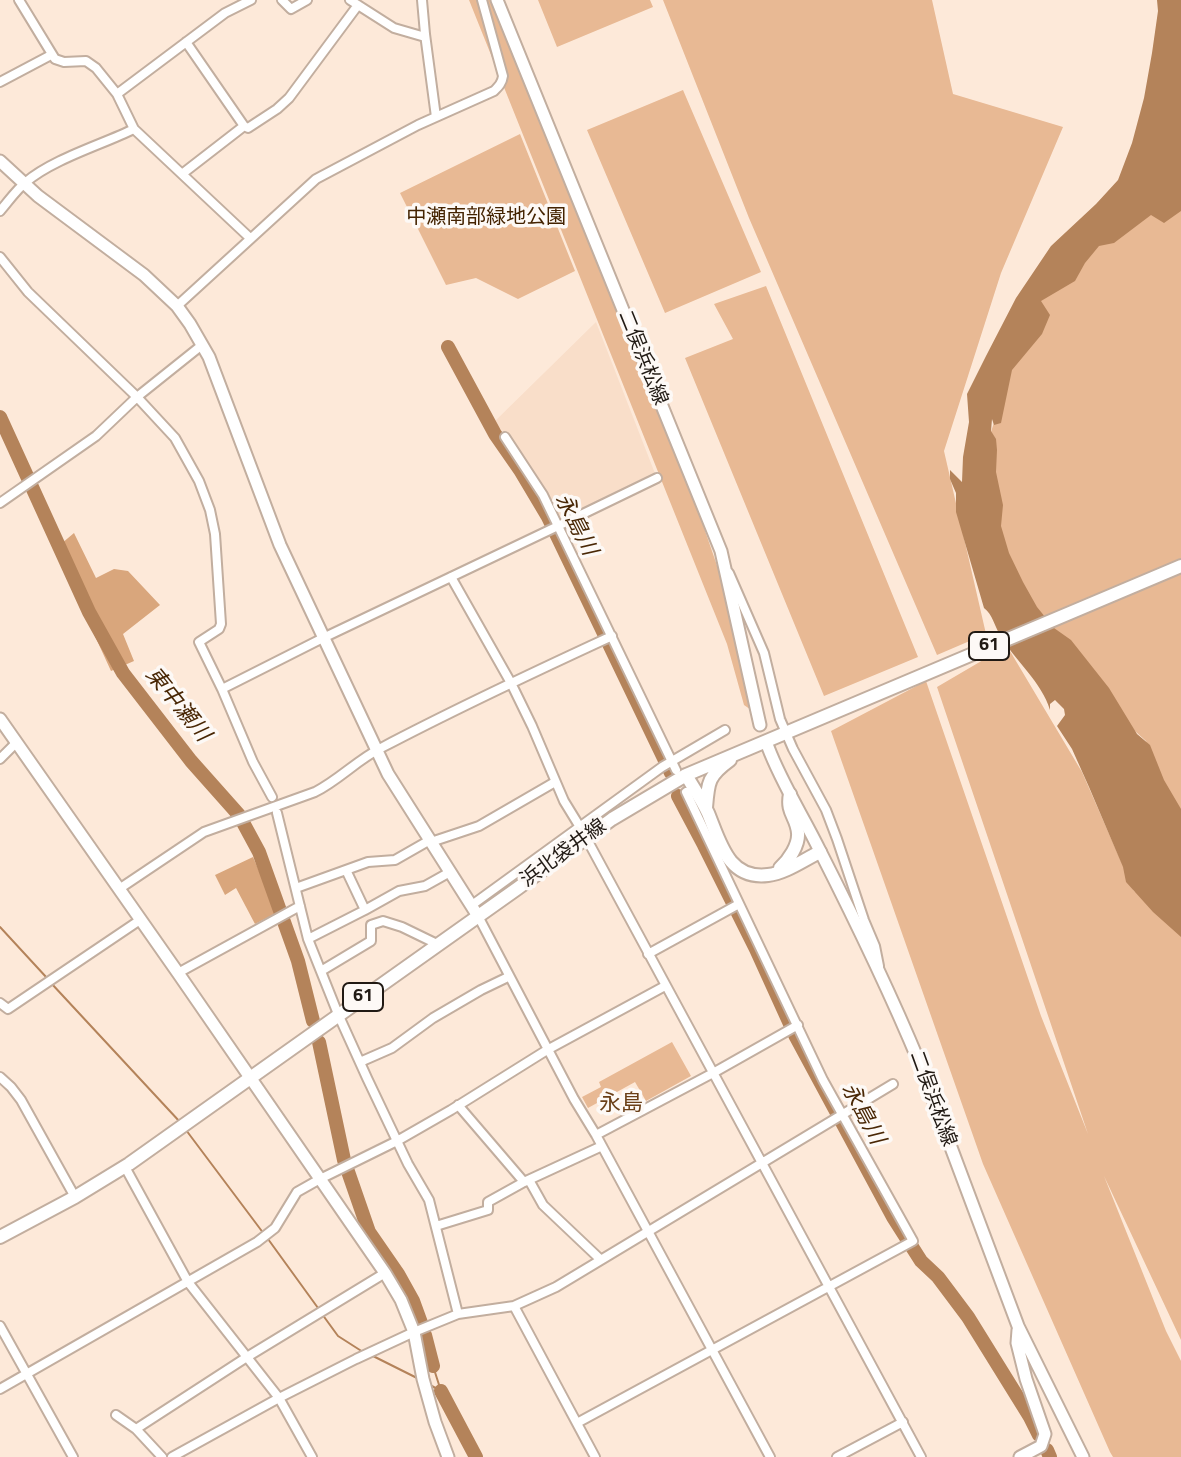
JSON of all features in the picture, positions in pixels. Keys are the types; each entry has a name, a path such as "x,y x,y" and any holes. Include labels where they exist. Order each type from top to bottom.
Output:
{"main road":[{"name":"浜北袋井線","path":"0,1237 125,1167 437,944 475,910 612,819 676,767 753,746 1181,566"},
{"path":"706,811 708,785 713,773 753,746"},
{"path":"676,767 706,811 724,852 736,866 755,875 771,875 820,852"},
{"path":"771,875 787,862 795,847 798,834 788,805 790,794"}],"street":[{"path":"19,0 51,55 64,62 78,60 91,63 117,94 134,129 250,238"},
{"path":"117,94 225,13 251,0"},
{"path":"282,0 291,9 307,0"},
{"path":"422,0 436,117"},
{"path":"177,306 316,179 494,91 502,82 501,67 482,0"},
{"name":"二俣浜松線","path":"497,0 724,561 760,725"},
{"path":"186,42 248,128 289,98 354,2 394,28 425,37"},
{"path":"0,82 51,55"},
{"path":"182,174 244,126"},
{"path":"0,211 24,184 57,163 134,129"},
{"path":"0,161 24,184 144,275 177,306 202,345 280,545 388,774 475,910 547,1050 770,1457"},
{"path":"0,257 28,292 175,438 199,481 215,534 221,624 219,629 199,642 272,797"},
{"path":"0,503 96,436 137,397 202,345"},
{"path":"505,437 543,495 608,637 676,767"},
{"path":"222,689 657,478"},
{"path":"724,561 764,653 780,719 792,729 793,749 826,810 837,839 875,946 878,971"},
{"path":"451,577 511,683 555,782 581,829"},
{"path":"119,889 204,832 315,792 376,750 608,637"},
{"path":"0,719 385,1273 401,1300 414,1332 424,1383 448,1457"},
{"path":"475,910 662,767 676,767 725,730"},
{"path":"0,759 17,742"},
{"name":"二俣浜松線","path":"768,747 919,1062 1018,1326 1083,1457"},
{"path":"296,888 368,862 395,860 430,841 490,821 555,782"},
{"path":"577,1423 910,1243 795,1027 686,792"},
{"path":"277,813 308,939 360,1062 429,1200 458,1314"},
{"path":"590,845 921,1457"},
{"path":"346,870 365,910"},
{"path":"308,939 399,891 425,886 450,872"},
{"path":"648,954 737,905"},
{"path":"178,973 300,906"},
{"path":"0,1003 8,1009 140,920"},
{"path":"321,971 371,941 371,925 383,921 437,944"},
{"path":"360,1062 392,1048 433,1018 508,977"},
{"path":"0,1389 261,1239 275,1228 297,1192 397,1141 547,1050 665,986"},
{"path":"596,1135 795,1027"},
{"path":"0,1077 21,1100 75,1197"},
{"path":"172,1457 279,1398 414,1332 458,1314 514,1306 556,1287 893,1084"},
{"path":"458,1105 526,1181 543,1205 601,1260"},
{"path":"436,1226 488,1210 488,1202 602,1146"},
{"path":"125,1167 188,1282 279,1398 312,1457"},
{"path":"136,1429 385,1273"},
{"path":"514,1306 595,1457"},
{"path":"0,1326 73,1457"},
{"path":"1018,1326 1017,1343 1045,1434 1041,1446 1020,1457"},
{"path":"116,1415 136,1429 162,1457"},
{"path":"837,1457 903,1422"}],"shaded area":[{"path":"1157,0 1181,0 1181,211 1164,223 1151,215 1114,243 1099,246 1075,281 1041,301 1050,315 1042,334 1012,370 1001,423 994,425 992,419 991,431 996,439 996,472 1003,505 1001,526 1009,553 1023,582 1037,607 1054,628 1071,640 1109,688 1137,734 1150,745 1164,780 1181,809 1181,937 1126,882 1123,867 1089,787 1072,749 1057,726 1065,715 1064,709 1055,700 1050,704 1050,710 1041,690 1006,645 984,608 956,512 956,493 950,479 950,470 962,482 969,422 967,394 1016,298 1051,246 1118,180 1144,98 1158,11"},
{"path":"596,322 656,476 559,520 545,490 503,431 493,423"},
{"path":"74,533 96,578 114,569 128,571 160,605 123,634 134,661 111,671 55,549"},
{"path":"253,857 277,913 255,924 236,888 225,895 215,875"}],"green space":[{"path":"469,0 492,0 531,102 610,289 723,583 754,712 744,705 727,644"},
{"path":"538,0 650,0 653,7 557,47"},
{"path":"663,0 932,0 953,94 1063,127 1001,273 944,451 986,634 937,655 749,218"},
{"path":"683,90 761,272 665,313 587,130"},
{"name":"中瀬南部緑地公園","path":"520,134 575,271 518,299 476,278 446,285 400,193"},
{"path":"1181,193 1181,834 1146,741 1047,652 996,549 991,432 1032,304 1120,223"},
{"path":"766,286 918,657 824,696 685,358 733,339 714,304"},
{"path":"1007,646 1082,772 1134,891 1181,918 1181,1340 1104,1176 1181,1361 1181,1457 1113,1457 1110,1452 983,1164 831,731 926,681 1041,1016 1088,1134 937,687"},
{"path":"672,1042 691,1076 646,1101 635,1082 588,1108 582,1097 601,1087 599,1082"}],"waterway":[{"name":"永島川","path":"448,347 495,434 548,517 671,773"},
{"name":"東中瀬川","path":"0,417 89,612 123,673 191,761 239,815 259,852 298,961 313,1021"},
{"name":"永島川","path":"678,796 756,949 796,1037 893,1217 921,1261 938,1277 968,1317 1039,1435"},
{"path":"0,927 47,978"},
{"path":"51,983 180,1122"},
{"name":"東中瀬川","path":"319,1042 344,1160 369,1232 398,1274 421,1323"},
{"path":"186,1130 264,1234"},
{"path":"268,1239 318,1308"},
{"path":"322,1314 338,1336 363,1352"},
{"name":"東中瀬川","path":"425,1335 433,1366"},
{"path":"373,1356 417,1378"},
{"path":"430,1385 441,1391 433,1366"},
{"path":"441,1391 476,1457"},
{"name":"永島川","path":"1047,1450 1050,1457"}],"district":[{"name":"永島","path":"621,1105"}]}
